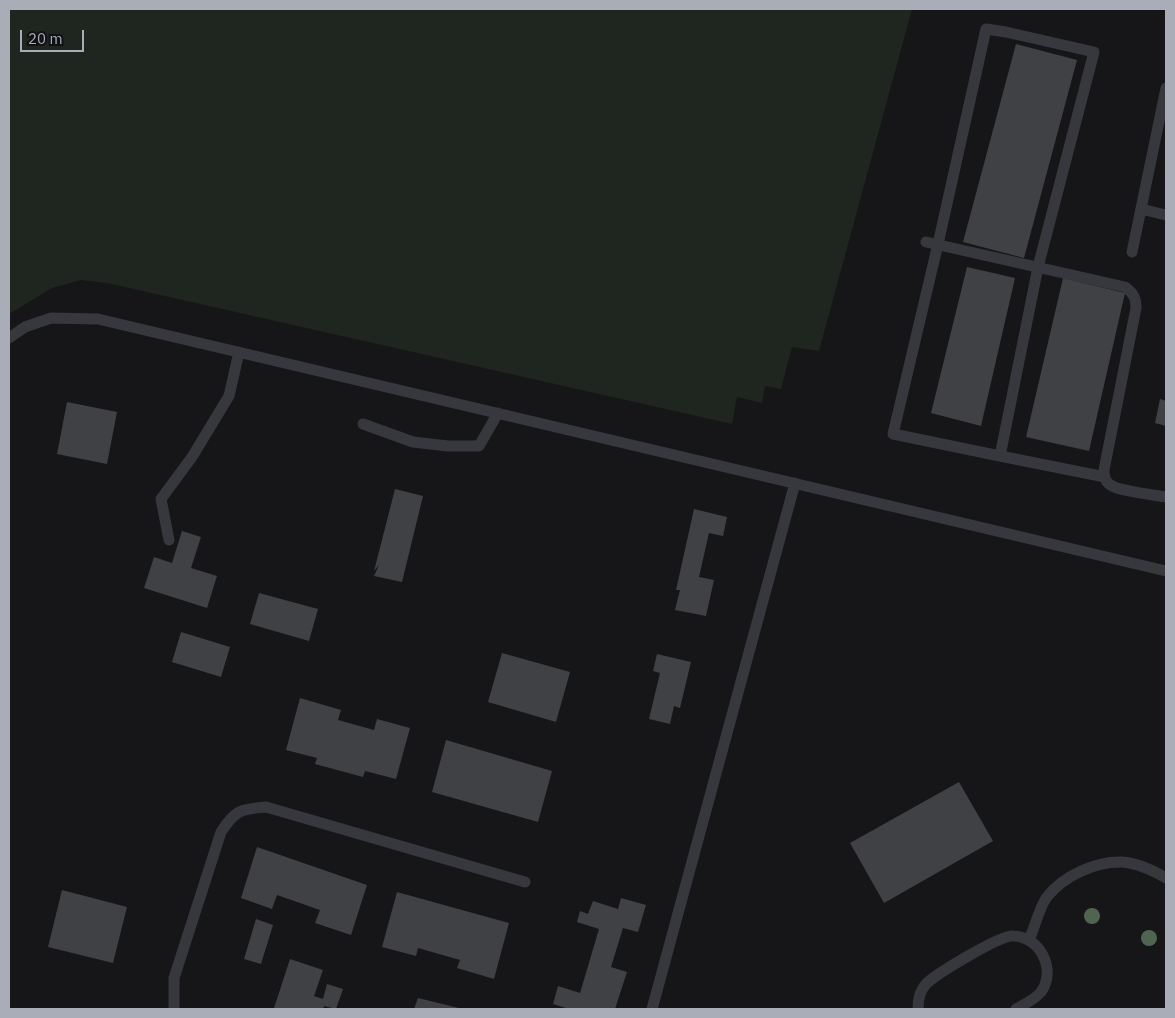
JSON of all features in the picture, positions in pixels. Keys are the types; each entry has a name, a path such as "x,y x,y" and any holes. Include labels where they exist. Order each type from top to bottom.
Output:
{"lane":[{"path":"1000,456 1038,267 1094,52 986,29 932,243 893,434 1000,456 1104,477"},
{"path":"1132,252 1166,88"},
{"path":"1141,209 1166,214"},
{"path":"932,243 1125,287 1132,292 1136,299 1136,308 1104,477 1108,484 1116,488 1166,497"},
{"path":"9,338 25,327 52,318 98,320 1166,571"},
{"path":"169,540 161,499 192,457 229,396 239,352"},
{"path":"363,424 413,442 448,446 479,446 498,413"},
{"path":"652,1009 795,483"},
{"path":"174,1009 174,978 221,832 230,818 245,809 266,807 525,882"},
{"path":"1030,940 1046,898 1069,877 1099,864 1124,862 1155,871 1166,878"},
{"path":"918,1009 919,997 925,985 937,975 1010,935 1030,940 1039,948 1048,970 1047,980 1042,990 1035,998 1016,1009"}],"shaded area":[{"path":"9,9 912,9 819,351 792,347 781,389 765,386 762,403 737,397 732,424 107,283 81,280 52,288 9,314"}],"building":[{"path":"1016,44 1077,60 1024,258 963,242"},
{"path":"967,267 1015,278 981,426 931,413"},
{"path":"1063,278 1125,293 1089,451 1026,437"},
{"path":"1160,399 1166,401 1166,426 1155,423"},
{"path":"67,402 117,412 107,464 57,454"},
{"path":"395,489 423,496 402,582 374,576 379,565 374,571"},
{"path":"694,509 727,517 723,536 709,533 699,577 714,580 706,616 675,610 680,590 676,590"},
{"path":"182,531 201,537 191,568 217,576 207,608 144,588 154,557 172,563"},
{"path":"259,593 318,609 309,641 250,624"},
{"path":"181,632 230,647 221,677 172,662"},
{"path":"502,653 570,672 556,722 488,702"},
{"path":"657,654 691,662 680,708 674,706 670,724 649,719 660,673 653,671"},
{"path":"300,698 341,710 338,720 374,730 377,719 410,728 396,779 365,771 363,777 315,764 317,758 286,750"},
{"path":"446,740 552,771 538,822 432,792"},
{"path":"959,782 993,841 884,903 850,843"},
{"path":"257,847 367,885 351,935 315,923 320,910 277,895 272,909 241,898"},
{"path":"62,890 127,907 113,963 48,947"},
{"path":"397,892 509,923 494,979 457,968 460,960 418,948 416,956 382,947"},
{"path":"621,898 646,905 638,932 623,928 611,967 627,972 615,1009 569,1009 553,1004 558,986 580,993 599,929 577,922 580,911 588,914 593,901 618,909"},
{"path":"256,919 273,925 261,964 244,959"},
{"path":"290,959 323,970 314,996 323,999 327,984 343,989 336,1009 324,1006 323,1009 274,1008"},
{"path":"418,998 463,1009 414,1009"}]}
